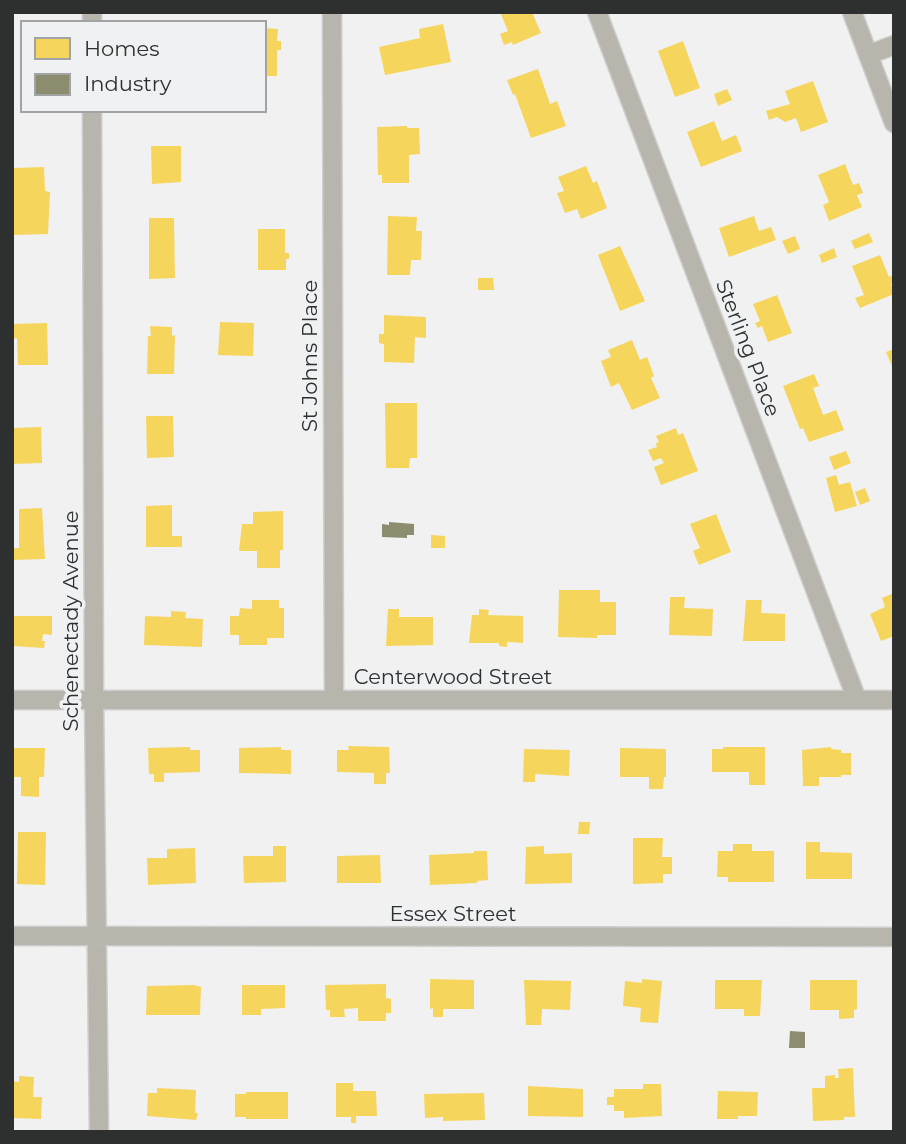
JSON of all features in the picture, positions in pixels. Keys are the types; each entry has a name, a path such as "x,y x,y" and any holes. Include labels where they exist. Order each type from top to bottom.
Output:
{"street":[{"name":"St Johns Place","path":"332,12 334,699"},
{"name":"Sterling Place","path":"597,12 857,700"},
{"path":"852,12 894,124"},
{"path":"868,55 894,45"},
{"name":"Schenectady Avenue","path":"93,112 94,700 99,1132"},
{"name":"Centerwood Street","path":"12,700 894,700"},
{"name":"Essex Street","path":"12,936 894,937"}],"building: Homes":[{"path":"500,12 532,12 541,33 513,45 512,42 504,45 500,34 508,31"},
{"path":"443,24 451,62 385,75 379,47 420,38 419,29"},
{"path":"266,28 278,29 277,41 281,41 281,50 277,50 277,76 266,76"},
{"path":"683,41 700,88 675,97 658,51"},
{"path":"538,69 550,104 557,101 566,126 531,138 507,80"},
{"path":"813,81 828,122 801,132 796,118 785,122 777,117 769,120 766,111 790,104 785,91"},
{"path":"727,89 732,100 718,106 714,94"},
{"path":"714,121 722,141 736,135 742,151 701,167 687,132"},
{"path":"377,127 419,128 420,154 409,155 409,183 382,183 382,175 378,175"},
{"path":"151,146 181,146 181,182 152,184"},
{"path":"845,164 853,185 859,183 863,193 857,195 862,207 829,221 823,205 829,202 818,175"},
{"path":"586,166 593,183 597,181 607,208 581,219 577,209 565,213 557,193 564,191 558,177"},
{"path":"44,167 45,191 50,192 48,234 14,235 14,168"},
{"path":"388,216 417,217 416,231 422,231 421,260 411,260 410,275 387,275"},
{"path":"754,216 759,231 771,227 776,240 729,257 719,228"},
{"path":"149,218 174,218 175,278 149,279"},
{"path":"258,229 285,229 285,253 289,253 286,270 258,270"},
{"path":"869,233 873,242 855,249 851,241"},
{"path":"795,236 800,249 788,254 782,241"},
{"path":"620,246 645,301 620,311 598,255"},
{"path":"834,248 837,257 822,263 819,255"},
{"path":"880,255 889,277 894,275 894,283 891,284 894,294 860,308 855,298 864,295 852,266"},
{"path":"478,278 493,278 494,290 478,290"},
{"path":"777,295 792,333 768,342 762,326 758,328 755,323 760,321 753,304"},
{"path":"384,315 426,317 426,338 415,337 414,363 384,362 384,344 379,343 379,334 384,334"},
{"path":"220,322 254,323 253,356 218,355"},
{"path":"47,323 48,365 18,365 17,338 12,339 12,324"},
{"path":"150,326 172,327 172,336 175,335 174,374 147,374"},
{"path":"632,340 640,360 647,357 654,376 651,378 660,398 632,410 619,383 611,387 601,361 611,357 608,350"},
{"path":"894,349 894,371 886,352"},
{"path":"814,374 819,386 813,388 823,415 836,410 844,430 809,442 803,428 800,429 783,386"},
{"path":"385,403 417,403 417,458 410,458 409,468 386,468"},
{"path":"146,416 173,416 174,457 147,458"},
{"path":"41,427 42,463 12,464 12,428"},
{"path":"676,428 678,435 683,433 698,471 661,485 654,467 664,463 661,458 653,461 648,450 657,447 656,443 659,442 656,436"},
{"path":"846,451 851,463 834,470 829,457"},
{"path":"836,475 839,485 850,482 857,506 835,512 826,478"},
{"path":"865,488 870,501 860,505 855,492"},
{"path":"172,505 172,536 182,536 182,547 146,547 146,506"},
{"path":"42,508 45,559 12,560 12,548 19,548 19,509"},
{"path":"283,511 280,568 257,568 257,551 239,551 242,524 253,524 253,512"},
{"path":"716,514 731,552 699,565 693,551 700,548 690,524"},
{"path":"431,535 445,536 445,548 431,548"},
{"path":"559,590 600,590 600,602 616,602 616,635 597,635 597,638 558,637"},
{"path":"894,593 894,636 881,641 870,614 885,607 882,598"},
{"path":"670,597 685,597 684,608 713,609 712,636 669,635"},
{"path":"252,600 279,600 279,608 284,608 284,638 267,638 267,645 239,645 239,635 230,635 230,616 239,616 240,608 252,609"},
{"path":"746,600 762,600 761,613 785,614 785,641 743,641"},
{"path":"388,609 399,609 399,617 433,617 433,645 386,646"},
{"path":"479,609 489,610 488,615 523,616 523,643 507,642 507,647 499,646 499,643 469,643 472,615 479,615"},
{"path":"171,611 186,612 185,618 203,619 202,647 144,645 145,616 171,617"},
{"path":"12,616 52,616 52,635 43,634 44,648 12,646"},
{"path":"348,746 389,747 390,773 386,773 386,784 374,784 374,773 337,772 337,750 349,750"},
{"path":"190,747 190,750 200,750 200,772 164,773 164,782 154,782 154,774 149,774 148,748"},
{"path":"281,747 281,750 291,750 291,774 239,773 239,748"},
{"path":"765,747 765,785 749,785 749,772 712,772 712,749"},
{"path":"831,747 841,750 841,753 851,753 851,775 819,777 819,786 803,786 802,750"},
{"path":"12,748 45,748 44,777 39,777 39,797 21,796 21,777 12,777"},
{"path":"620,748 666,749 663,789 649,789 649,777 620,777"},
{"path":"524,749 570,750 569,776 535,774 535,782 523,782"},
{"path":"579,822 590,822 589,834 578,834"},
{"path":"18,832 46,832 45,885 17,884"},
{"path":"633,838 663,838 662,857 672,857 672,874 663,874 663,883 633,884"},
{"path":"806,842 820,842 820,852 852,853 852,879 806,879"},
{"path":"733,844 752,844 752,851 774,851 774,882 728,882 728,877 717,877 718,851 733,851"},
{"path":"273,846 286,846 286,882 244,883 243,856 273,856"},
{"path":"544,846 544,854 572,853 572,883 525,884 526,847"},
{"path":"195,848 196,883 148,885 147,858 167,858 167,849"},
{"path":"487,851 488,880 430,885 429,855"},
{"path":"380,855 381,883 337,883 337,856"},
{"path":"430,979 474,980 474,1009 443,1009 443,1017 433,1017 433,1008 430,1009"},
{"path":"642,979 662,981 658,1023 640,1022 641,1008 623,1006 625,981 642,983"},
{"path":"524,980 571,981 570,1010 542,1009 541,1025 526,1025"},
{"path":"715,980 762,980 760,1016 744,1016 744,1009 715,1009"},
{"path":"810,980 857,980 857,1009 854,1010 854,1018 839,1019 839,1010 810,1010"},
{"path":"386,984 386,998 391,999 391,1013 386,1013 386,1021 358,1021 358,1008 344,1009 345,1017 330,1017 330,1010 326,1010 325,985"},
{"path":"242,985 285,985 285,1008 261,1009 261,1015 242,1015"},
{"path":"147,986 201,987 200,1015 146,1015"},
{"path":"853,1068 855,1117 813,1121 812,1088 825,1088 825,1076 835,1075 835,1078 839,1078 838,1069"},
{"path":"19,1076 34,1077 33,1097 42,1097 41,1119 12,1118 12,1081 19,1082"},
{"path":"336,1083 353,1083 353,1091 376,1091 377,1116 356,1116 356,1123 351,1123 351,1117 336,1117"},
{"path":"643,1084 661,1084 662,1116 624,1118 624,1111 614,1111 614,1105 607,1105 607,1097 614,1097 614,1089 643,1089"},
{"path":"528,1086 583,1089 583,1117 528,1116"},
{"path":"157,1088 196,1090 196,1120 147,1116 148,1093 157,1093"},
{"path":"718,1091 758,1092 757,1116 717,1119"},
{"path":"288,1092 288,1119 235,1117 235,1094"},
{"path":"484,1093 485,1120 443,1121 443,1117 425,1118 424,1094"}],"building: Industry":[{"path":"389,522 414,524 414,535 407,535 407,538 382,537 382,524 389,525"},
{"path":"790,1031 805,1032 805,1048 789,1048"}]}
